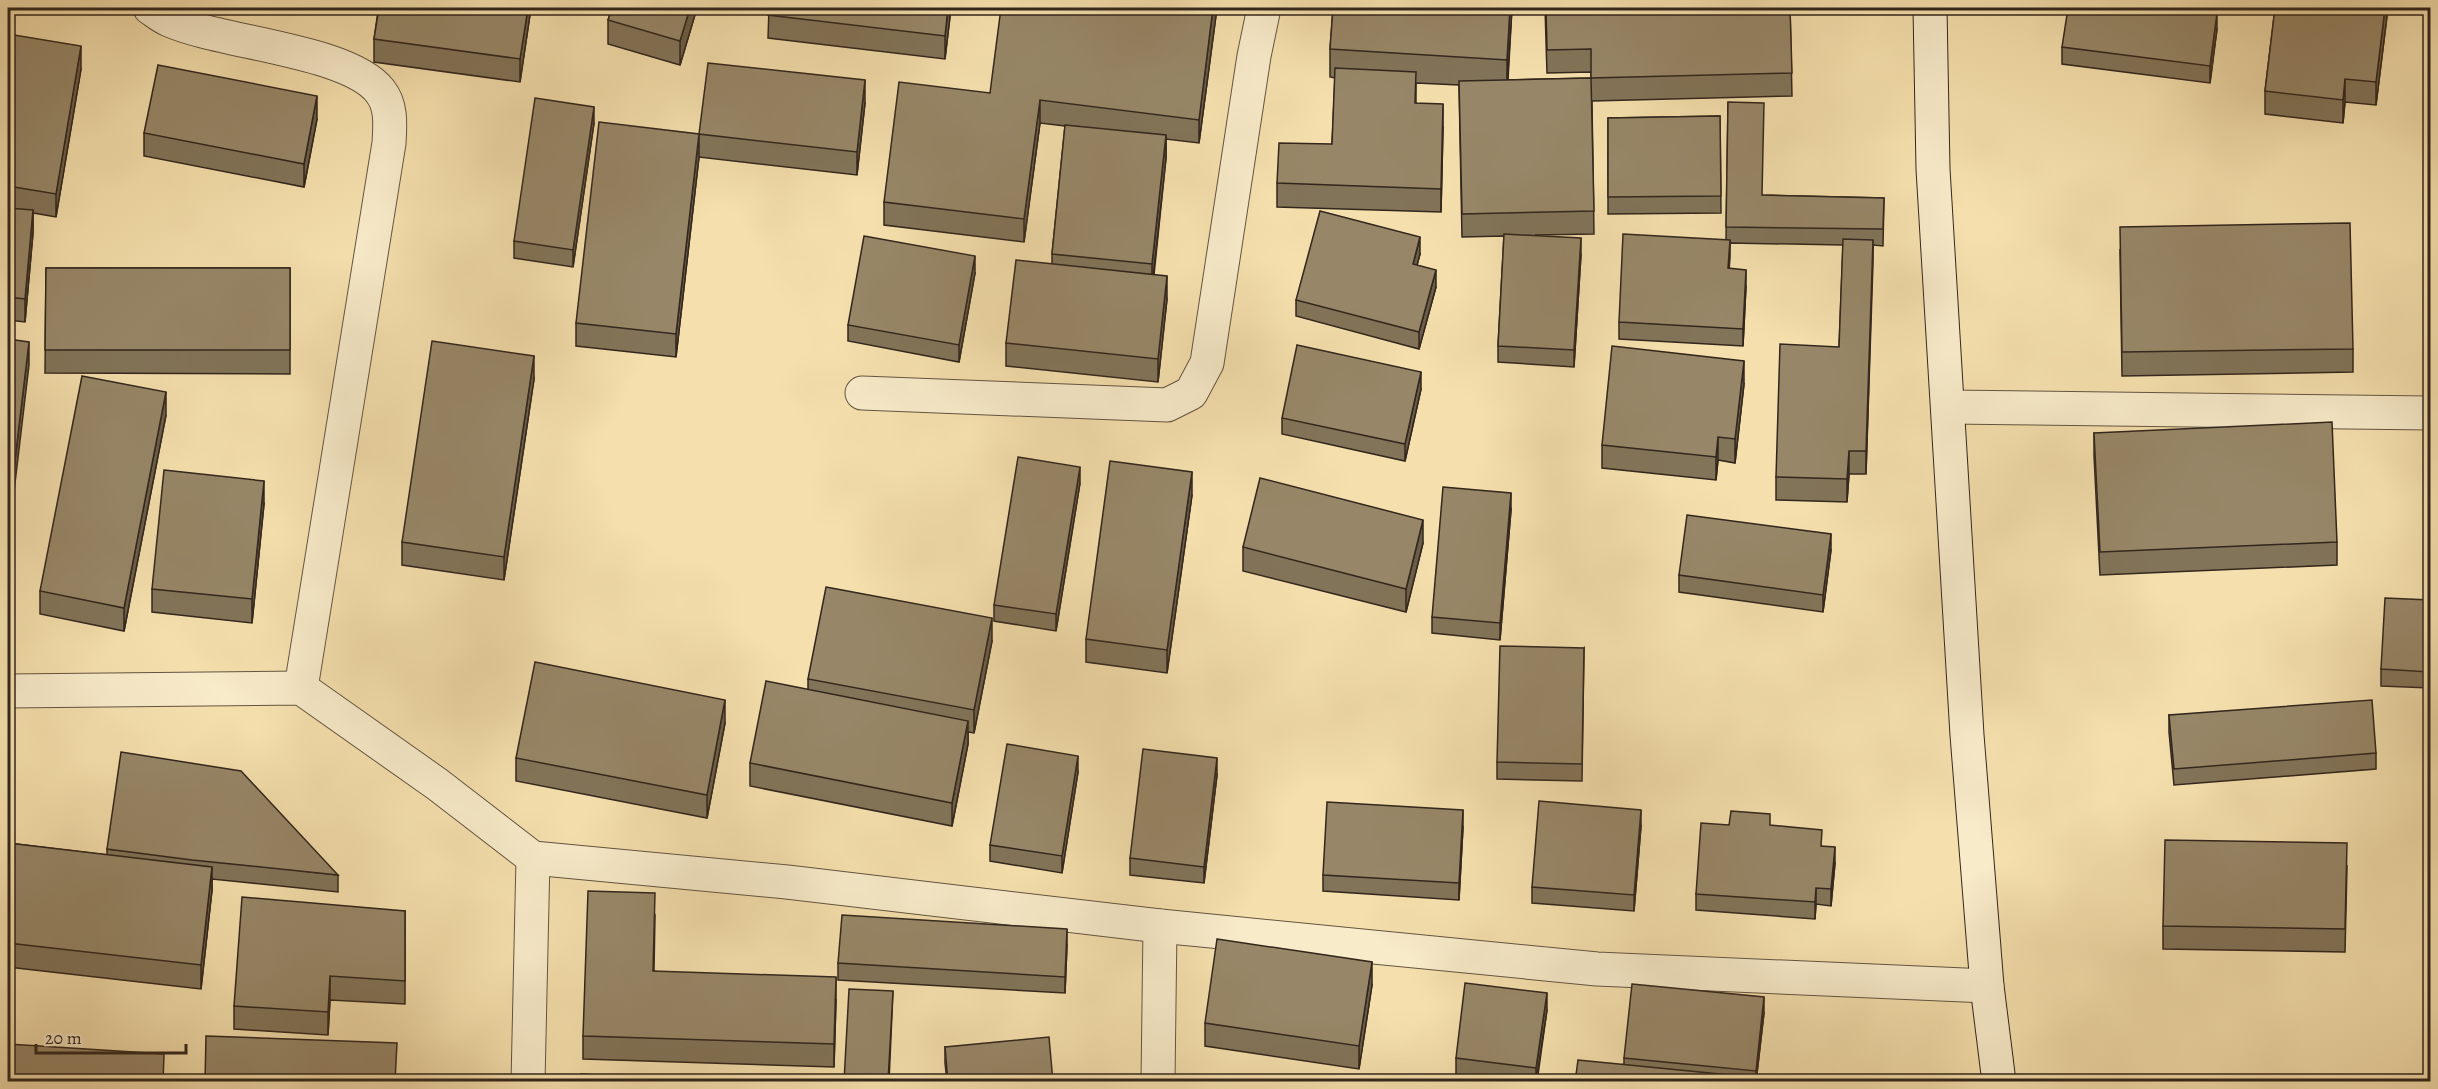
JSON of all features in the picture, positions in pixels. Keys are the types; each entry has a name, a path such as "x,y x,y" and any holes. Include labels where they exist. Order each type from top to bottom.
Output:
{"street":[{"path":"150,8 168,20 201,30 345,66 367,78 381,91 390,114 389,143 301,688"},
{"path":"862,393 1167,405 1191,393 1207,363 1254,56 1264,8"},
{"path":"1930,8 1933,169 1967,735 1988,986 1999,1082"},
{"path":"1948,407 2430,413"},
{"path":"8,691 301,688 438,784 533,858 787,882 1160,926 1597,969 1988,986"},
{"path":"528,1082 533,858"},
{"path":"1158,1082 1160,926"}],"building":[{"path":"379,8 528,8 520,59 374,39"},
{"path":"612,8 690,8 680,41 608,20"},
{"path":"769,8 948,8 945,36 768,15"},
{"path":"1001,8 1213,8 1199,120 1040,100 1024,219 884,202 899,82 990,93"},
{"path":"1333,8 1510,8 1507,60 1330,49"},
{"path":"1546,8 1790,8 1792,73 1591,78 1591,49 1547,50"},
{"path":"2068,8 2177,8 2217,13 2210,66 2062,47"},
{"path":"2275,8 2385,8 2376,82 2345,79 2343,100 2265,91"},
{"path":"8,34 81,46 56,194 8,186"},
{"path":"708,63 865,80 857,152 699,134"},
{"path":"158,65 317,96 304,164 144,133"},
{"path":"1335,68 1416,72 1415,103 1443,104 1441,189 1277,183 1279,143 1332,144"},
{"path":"1591,78 1594,211 1462,214 1459,81"},
{"path":"535,98 594,107 573,250 514,241"},
{"path":"1728,102 1764,103 1762,195 1884,198 1883,229 1726,227"},
{"path":"1720,116 1721,196 1608,197 1608,118"},
{"path":"599,122 699,134 676,334 576,323"},
{"path":"1065,125 1166,135 1152,264 1052,254"},
{"path":"8,208 33,210 25,299 8,297"},
{"path":"1320,211 1420,237 1413,264 1436,270 1419,332 1296,300"},
{"path":"2350,223 2353,349 2122,352 2120,227"},
{"path":"1504,234 1581,238 1574,350 1498,346"},
{"path":"1623,234 1730,240 1728,268 1746,270 1743,329 1619,322"},
{"path":"864,236 975,256 959,345 848,325"},
{"path":"1843,239 1873,240 1866,451 1849,451 1847,479 1776,477 1780,344 1839,347"},
{"path":"1016,260 1167,276 1158,359 1006,343"},
{"path":"46,268 290,268 290,350 45,350"},
{"path":"8,339 29,342 8,519"},
{"path":"432,341 534,356 504,557 402,542"},
{"path":"1297,345 1421,372 1405,444 1282,418"},
{"path":"1612,346 1744,361 1735,439 1718,437 1716,457 1602,445"},
{"path":"82,376 166,392 124,608 40,591"},
{"path":"2332,422 2337,542 2100,552 2094,433"},
{"path":"1018,457 1080,467 1056,614 994,605"},
{"path":"1110,461 1192,472 1167,650 1086,639"},
{"path":"164,470 264,481 252,599 152,589"},
{"path":"1260,478 1423,520 1406,589 1243,547"},
{"path":"1443,487 1511,493 1500,623 1432,617"},
{"path":"1687,515 1831,534 1823,595 1679,575"},
{"path":"826,587 992,618 974,710 808,679"},
{"path":"2385,598 2430,600 2430,672 2381,669"},
{"path":"1500,646 1584,648 1582,764 1497,762"},
{"path":"535,662 725,700 707,795 516,758"},
{"path":"766,681 968,721 952,803 750,763"},
{"path":"2372,700 2376,753 2174,769 2169,715"},
{"path":"1007,744 1078,756 1062,856 990,845"},
{"path":"1143,749 1217,758 1204,867 1130,858"},
{"path":"121,752 241,771 338,875 107,849"},
{"path":"1539,801 1641,810 1634,895 1532,887"},
{"path":"1327,802 1463,810 1459,883 1323,875"},
{"path":"1731,811 1770,814 1770,825 1822,830 1821,846 1835,847 1831,889 1816,888 1815,902 1696,894 1701,823 1729,825"},
{"path":"2165,840 2347,843 2345,929 2163,926"},
{"path":"8,843 212,867 201,965 8,943"},
{"path":"588,891 655,893 653,971 836,977 834,1044 583,1036"},
{"path":"242,897 405,911 405,981 330,976 328,1012 234,1006"},
{"path":"842,915 1067,929 1065,977 838,963"},
{"path":"1217,939 1372,962 1359,1046 1205,1023"},
{"path":"1465,983 1547,993 1536,1068 1456,1058"},
{"path":"1632,984 1764,997 1756,1071 1624,1058"},
{"path":"849,989 893,991 888,1082 844,1082"},
{"path":"206,1036 397,1043 395,1082 205,1082"},
{"path":"1049,1037 1053,1082 948,1082 945,1047"},
{"path":"8,1044 164,1054 163,1082 8,1082"},
{"path":"1578,1060 1750,1077 1750,1082 1575,1082"},
{"path":"581,1074 740,1082 581,1082"}]}
